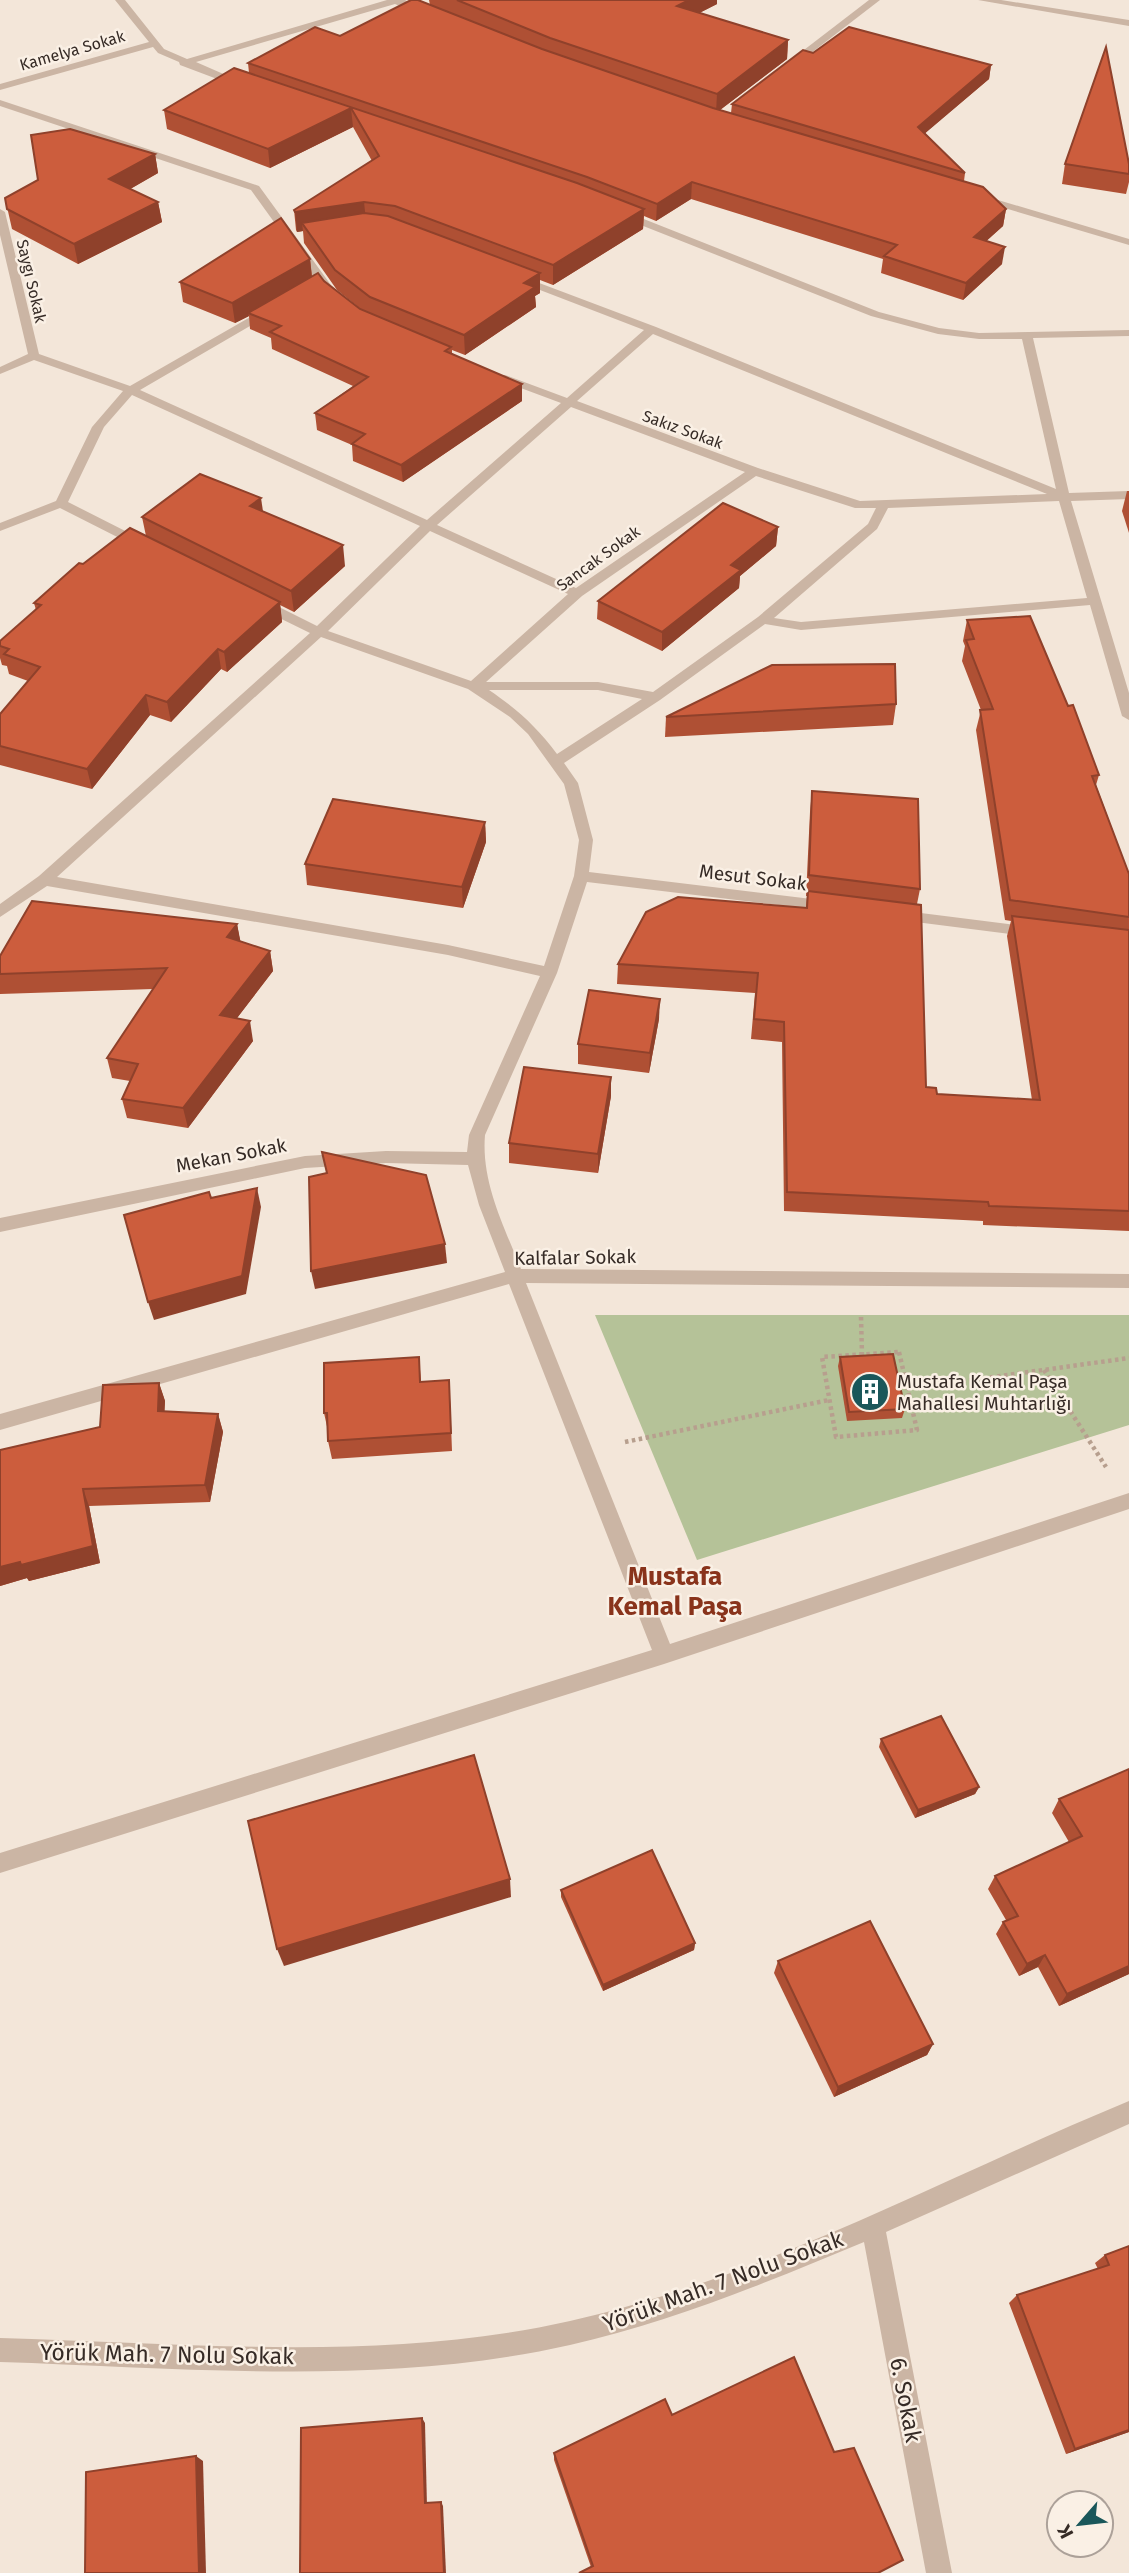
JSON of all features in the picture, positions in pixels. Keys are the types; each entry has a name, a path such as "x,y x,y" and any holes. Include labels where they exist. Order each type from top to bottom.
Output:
{"street":[{"path":"120,0 153,44 184,63 251,88"},
{"path":"780,72 875,0"},
{"path":"983,0 1129,23"},
{"path":"184,63 396,1 431,16"},
{"name":"Kamelya Sokak","path":"0,87 153,44"},
{"path":"0,103 241,181 264,197 321,281 338,301"},
{"path":"970,195 1129,242"},
{"path":"607,208 875,314 958,334 1027,336 1129,333"},
{"name":"Saygı Sokak","path":"0,212 34,356"},
{"path":"292,239 305,236"},
{"path":"509,275 652,329 1064,497"},
{"path":"309,288 321,281"},
{"path":"0,527 61,503 105,414 117,399 286,301"},
{"path":"0,912 44,880 319,632 427,527 652,329"},
{"path":"1027,336 1064,497 1129,716"},
{"path":"0,371 34,356 131,390 577,593"},
{"name":"Sakız Sokak","path":"491,372 565,403 841,501 883,506 1129,495"},
{"name":"Sancak Sokak","path":"473,686 577,593 754,471"},
{"path":"61,503 151,548"},
{"path":"558,760 655,697 763,621 873,526 883,506"},
{"path":"247,596 319,632 473,686 515,714 558,760 572,783 586,840 581,876 549,973 477,1135 475,1159 487,1205 514,1276 664,1655"},
{"path":"763,621 801,626 1093,600"},
{"path":"473,686 598,686 655,697"},
{"name":"Mesut Sokak","path":"581,876 841,908"},
{"path":"44,880 448,950 549,973"},
{"path":"883,913 1047,933"},
{"name":"Mekan Sokak","path":"0,1225 305,1162 387,1157 475,1159"},
{"name":"Kalfalar Sokak","path":"0,1422 514,1276 1129,1281"},
{"path":"0,1863 664,1655 1128,1501"},
{"name":"Yörük Mah. 7 Nolu Sokak","path":"0,2350 333,2358 435,2354 537,2340 642,2314 873,2227 1129,2112"},
{"name":"6. Sokak","path":"873,2227 939,2573"}],"path":[{"path":"899,1352 917,1430 836,1437 830,1400 822,1357 899,1352"},
{"path":"907,1389 1129,1359"},
{"path":"1044,1370 1128,1501"},
{"path":"583,1451 830,1400"}],"green space":[{"path":"595,1315 1129,1315 1129,1425 697,1560"}],"building":[{"path":"411,0 418,0 542,49 713,108 983,187 1006,209 974,237 1005,247 966,283 884,256 897,245 692,182 657,204 587,177 248,63 315,27 340,36"},
{"path":"457,0 689,0 677,6 788,40 717,94 550,38"},
{"path":"849,27 991,65 918,127 965,173 732,104 803,50 813,53"},
{"path":"1106,47 1129,164 1129,174 1065,164"},
{"path":"234,68 577,183 644,209 553,265 395,206 364,202 295,212 294,210 379,156 351,108 268,149 164,110"},
{"path":"70,129 155,154 109,179 158,202 74,244 7,209 5,198 38,180 31,135"},
{"path":"364,213 388,216 540,273 524,283 535,287 464,335 370,297 335,270 302,223"},
{"path":"281,218 310,259 232,303 180,282"},
{"path":"318,273 324,281 360,309 451,347 445,351 522,384 401,465 352,444 365,434 315,413 368,377 270,332 281,326 248,313"},
{"path":"200,474 261,498 250,506 343,545 291,591 142,517"},
{"path":"723,503 778,527 731,565 741,570 662,632 598,601"},
{"path":"130,528 280,602 224,652 218,649 167,702 146,695 87,769 0,746 0,714 40,667 4,654 9,649 0,646 0,641 41,605 34,603 79,563 83,564"},
{"path":"1030,616 1068,706 1073,705 1099,775 1092,776 1129,874 1129,917 1010,900 980,710 993,709 966,640 974,639 967,620"},
{"path":"895,664 896,704 666,717 772,665"},
{"path":"812,791 918,799 920,889 809,875"},
{"path":"333,799 485,822 462,887 305,864"},
{"path":"808,891 921,905 926,1087 936,1088 937,1094 1040,1100 1012,916 1129,930 1129,1211 989,1206 988,1202 787,1192 784,1022 754,1019 758,973 618,964 646,912 678,897 807,908"},
{"path":"32,901 237,924 227,937 270,951 220,1015 250,1021 183,1108 122,1099 138,1064 107,1058 167,968 0,974 0,956"},
{"path":"589,990 660,999 650,1053 578,1044"},
{"path":"524,1067 611,1077 598,1154 509,1143"},
{"path":"322,1152 426,1175 445,1244 311,1271 309,1177 327,1173"},
{"path":"257,1188 242,1276 148,1302 124,1215 209,1192 211,1198"},
{"name":"Mustafa Kemal Paşa Mahallesi Muhtarlığı","path":"893,1354 905,1409 849,1412 840,1357"},
{"path":"419,1357 420,1382 449,1380 451,1433 328,1441 327,1413 324,1413 324,1363"},
{"path":"159,1383 158,1411 218,1414 205,1485 83,1489 93,1546 21,1565 20,1562 0,1567 0,1450 100,1427 103,1385"},
{"path":"941,1716 979,1787 918,1810 881,1739"},
{"path":"474,1755 510,1879 277,1949 248,1821"},
{"path":"1129,1769 1129,1966 1067,1994 1045,1955 1027,1964 1003,1922 1018,1916 995,1876 1082,1836 1059,1799"},
{"path":"652,1850 695,1943 603,1985 561,1890"},
{"path":"870,1921 933,2044 838,2087 778,1961"},
{"path":"1129,2246 1129,2430 1075,2449 1017,2295 1109,2265 1105,2255"},
{"path":"794,2357 834,2452 854,2448 903,2560 878,2573 579,2573 593,2566 554,2453 665,2399 672,2415"},
{"path":"422,2418 425,2503 441,2502 444,2573 300,2573 301,2428"},
{"path":"196,2456 199,2573 85,2573 86,2472"}],"place":[{"name":"Mustafa Kemal Paşa Mahallesi Muhtarlığı","path":"870,1392"}],"district":[{"name":"Mustafa Kemal Paşa","path":"675,1591"}]}
